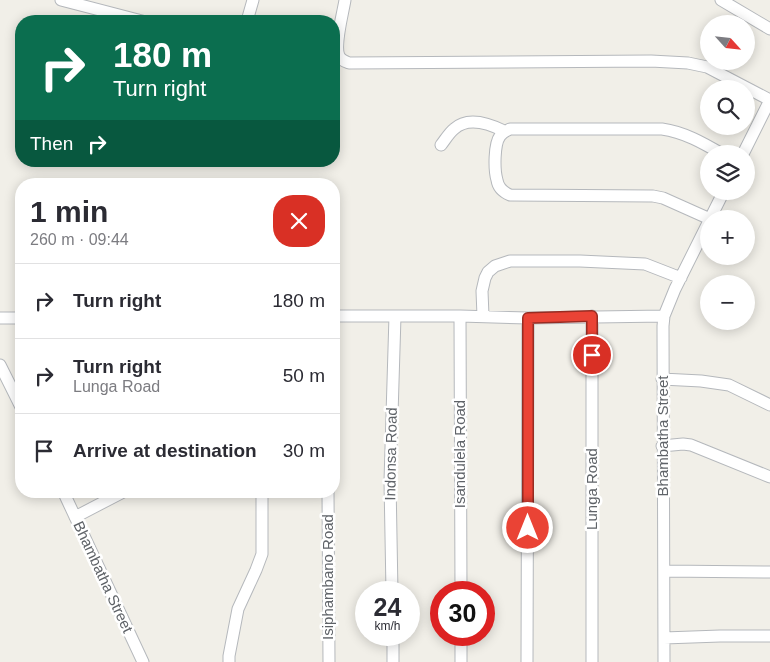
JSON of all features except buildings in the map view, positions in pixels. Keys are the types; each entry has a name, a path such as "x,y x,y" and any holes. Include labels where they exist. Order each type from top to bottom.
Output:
{"street":[{"path":"61,0 119,15"},
{"path":"249,15 253,0"},
{"path":"340,29 345,0"},
{"path":"721,0 770,29"},
{"path":"340,57 348,63 650,61 688,63 707,67 770,100 748,145"},
{"path":"441,144 460,125 486,123 504,131 662,129 687,135 705,145"},
{"path":"504,131 497,141 496,166 497,180 501,189 506,193 516,195 653,196 663,198 700,216"},
{"name":"Bhambatha Street","path":"664,662 662,326 675,289 700,239"},
{"path":"483,316 482,291 485,278 494,266 510,261 580,260 645,264 681,278"},
{"path":"340,316 483,316 528,318 664,316"},
{"name":"Indonsa Road","path":"392,581 390,481 395,316"},
{"name":"Isandulela Road","path":"460,316 461,581"},
{"name":"Lunga Road","path":"592,316 592,662"},
{"path":"0,318 15,318"},
{"path":"527,662 528,318"},
{"path":"0,365 15,395"},
{"path":"662,379 701,381 728,385 770,405"},
{"path":"662,446 691,445 770,477"},
{"name":"Bhambatha Street","path":"66,498 143,662"},
{"path":"75,517 112,498"},
{"path":"229,662 238,609 262,554 262,498"},
{"name":"Isiphambano Road","path":"328,498 329,662"},
{"path":"664,571 770,572"},
{"path":"664,638 770,636"},
{"path":"392,646 393,662"},
{"path":"461,646 461,662"}],"route":[{"path":"528,528 528,318 592,316 592,355"}]}
